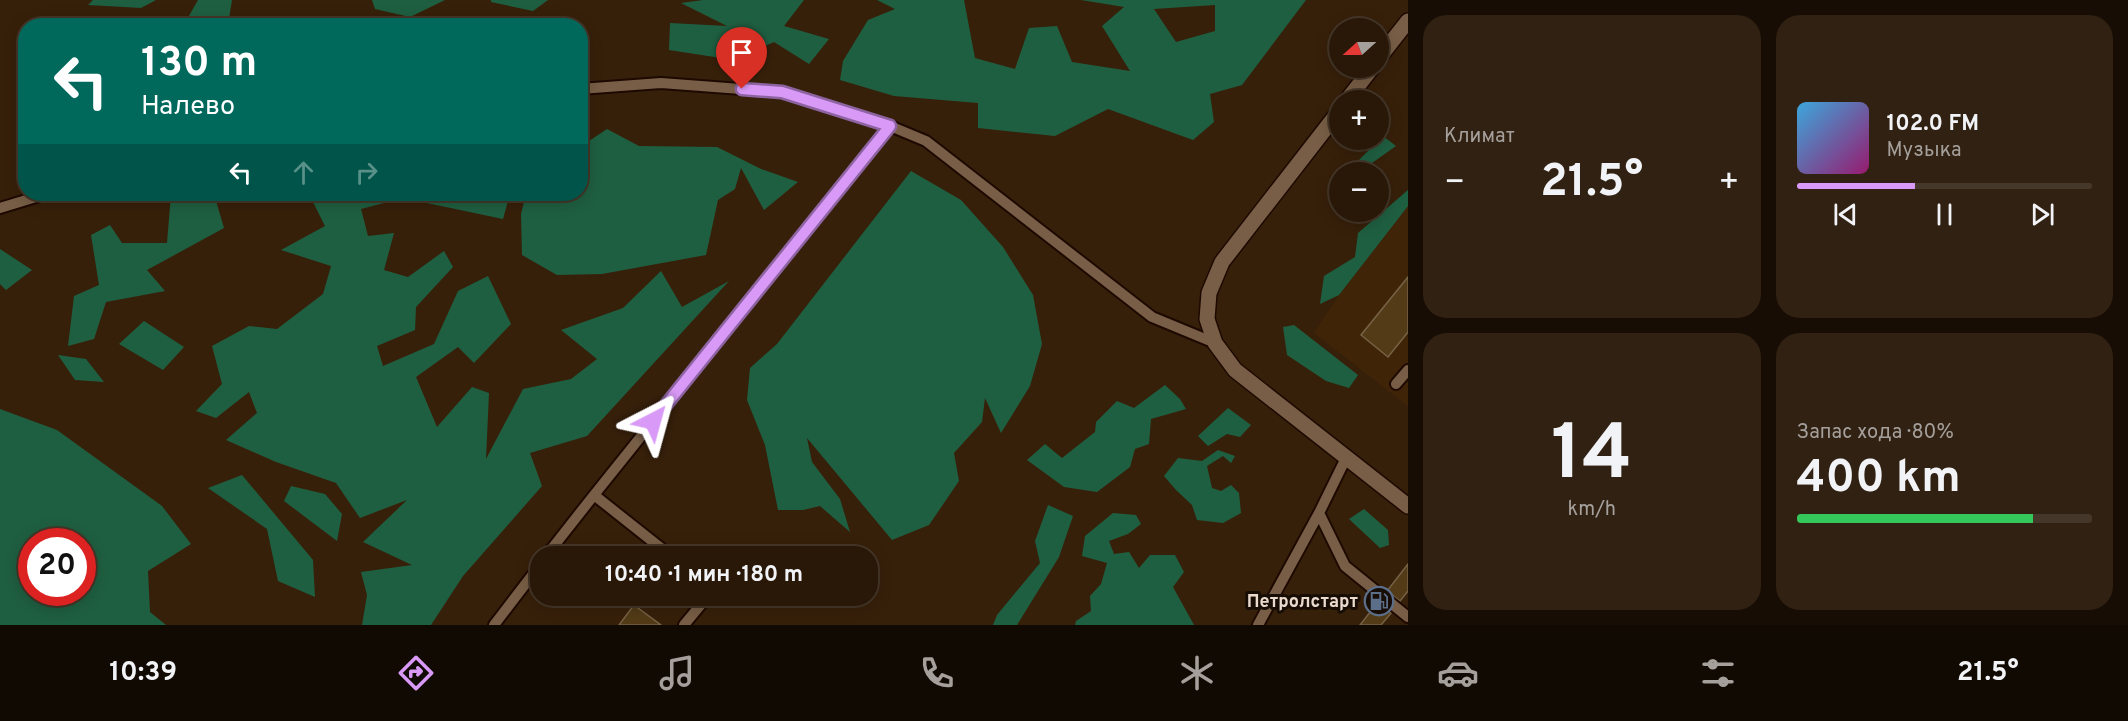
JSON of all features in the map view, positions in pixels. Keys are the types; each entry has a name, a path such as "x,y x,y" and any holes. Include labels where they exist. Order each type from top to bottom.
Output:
{"street":[{"path":"1389,45 1408,21"},
{"path":"1355,90 1364,78"},
{"path":"1329,124 1222,262 1209,293 1207,319 1215,343 1235,370 1408,506"}],"lane":[{"path":"588,88 661,83 782,92 890,126 926,141 1152,317 1215,343"},
{"path":"554,546 890,126"},
{"path":"0,208 23,201"},
{"path":"1396,384 1408,370"},
{"path":"1258,625 1346,458"},
{"path":"594,495 658,546"},
{"path":"1319,513 1345,566 1408,617"},
{"path":"494,625 530,578"},
{"path":"684,625 700,606"}],"shaded area":[{"path":"1408,206 1408,406 1314,333 1339,295"}],"green space":[{"path":"93,0 156,0 141,8 88,5"},
{"path":"198,0 232,0 229,18 188,18"},
{"path":"372,0 445,0 410,17 375,9"},
{"path":"491,0 548,0 533,11 491,2"},
{"path":"703,0 804,0 784,26 829,39 809,64 774,42 734,60 669,50 670,23 727,26 681,3"},
{"path":"877,0 964,0 975,58 1015,69 1029,28 1057,26 1072,62 1130,71 1102,26 1124,7 1081,0 1306,0 1242,85 1210,94 1214,122 1193,140 1108,109 1055,136 978,128 978,103 894,96 840,80 843,61 868,20 895,9","holes":["1215,5 1215,31 1176,42 1154,9"]},
{"path":"607,129 639,146 717,147 761,169 798,182 764,210 741,168 735,189 718,200 706,255 602,274 557,275 522,255 521,214 524,201 588,201 588,142"},
{"path":"1389,141 1396,146 1373,162 1357,162 1369,150 1389,150"},
{"path":"911,171 961,200 1003,247 1033,295 1042,344 1030,386 1001,433 985,398 982,422 954,453 959,481 929,525 892,540 807,438 812,462 840,499 850,532 820,506 803,510 778,510 765,445 747,400 750,368 777,344"},
{"path":"1408,190 1408,206 1339,295 1320,304 1324,276 1355,257 1358,233 1371,222 1389,222 1389,206"},
{"path":"170,201 216,201 224,228 147,270 165,291 106,302 94,339 68,346 74,296 99,285 91,235 110,225 122,243 167,243"},
{"path":"312,201 392,201 361,209 368,236 394,233 384,270 408,277 444,251 453,267 416,307 415,330 377,346 383,366 434,344 458,291 488,276 511,324 474,363 458,347 416,377 437,427 472,387 489,393 486,459 523,389 571,379 597,359 561,330 623,308 661,271 682,307 729,281 587,436 530,453 542,486 463,576 431,625 362,625 367,595 361,572 412,565 363,542 407,500 360,518 336,483 276,462 226,440 257,413 249,392 216,418 196,411 222,384 212,346 249,326 277,329 323,294 331,266 281,250 325,226"},
{"path":"417,201 508,201 503,219"},
{"path":"0,249 32,270 6,290 0,284"},
{"path":"144,321 184,347 163,370 119,344"},
{"path":"1294,325 1358,375 1349,388 1326,381 1287,355 1283,327"},
{"path":"58,355 86,359 104,382 75,380"},
{"path":"1165,385 1180,399 1186,409 1151,419 1149,444 1135,449 1130,467 1097,492 1064,487 1027,460 1045,444 1062,458 1095,432 1096,422 1117,401 1134,408"},
{"path":"1228,408 1251,425 1240,437 1227,434 1208,446 1198,436"},
{"path":"0,409 57,430 162,506 191,544 148,571 150,612 166,625 0,625"},
{"path":"1218,450 1235,456 1231,463 1223,456 1207,466 1212,488 1221,491 1231,485 1239,493 1241,513 1223,523 1197,520 1192,505 1164,476 1178,458 1202,461"},
{"path":"242,475 313,560 315,597 278,581 267,529 208,488"},
{"path":"291,486 325,494 342,514 337,541 284,501"},
{"path":"1048,505 1073,516 1059,557 1017,625 993,625 997,615 1040,563 1035,541"},
{"path":"1364,509 1388,530 1389,545 1380,548 1349,519"},
{"path":"1113,513 1136,515 1141,524 1128,534 1109,541 1114,554 1129,552 1139,568 1150,555 1175,555 1184,572 1173,587 1194,625 1075,625 1076,621 1091,611 1090,596 1101,584 1107,563 1082,556 1085,536"}],"building":[{"path":"1408,277 1408,332 1388,357 1361,335"},
{"path":"1408,564 1408,591 1400,601 1387,591"},
{"path":"1378,602 1391,613 1381,625 1360,625"},
{"path":"635,606 661,625 619,625"}],"place":[{"name":"Петролстарт","path":"1379,601"}],"route":[{"path":"653,421 890,126 782,92 742,89"}]}
